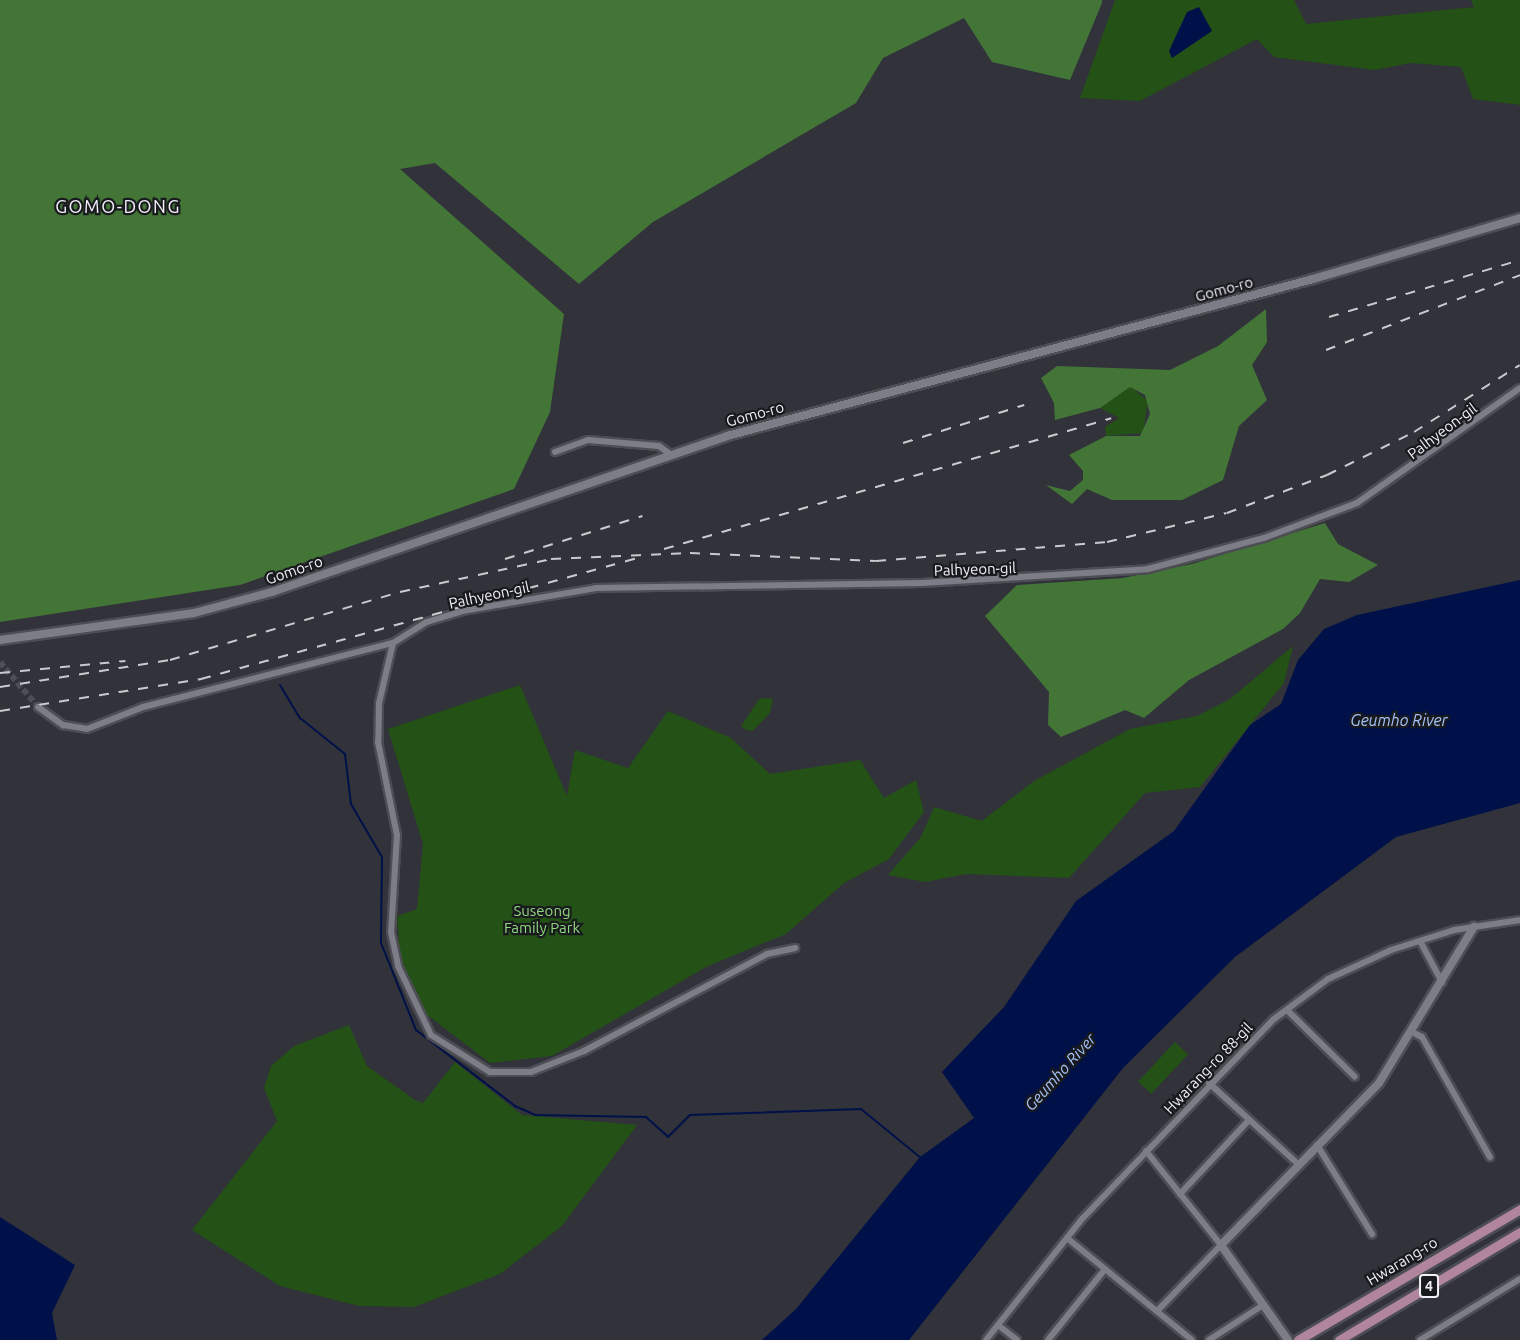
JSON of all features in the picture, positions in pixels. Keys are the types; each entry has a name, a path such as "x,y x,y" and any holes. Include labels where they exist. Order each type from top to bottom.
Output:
{"main road":[{"name":"Gomo-ro","path":"0,640 194,614 272,592 670,454 1520,218"},
{"name":"Hwarang-ro","path":"1298,1340 1520,1209"},
{"name":"4","path":"1339,1340 1520,1232"}],"street":[{"name":"Palhyeon-gil","path":"38,707 63,725 87,729 142,707 393,643 427,622 462,611 596,588 922,583 1148,568 1264,538 1357,503 1520,388"},
{"path":"555,452 588,440 659,446 670,454"},
{"path":"393,643 379,703 378,742 397,835 391,932 398,966 432,1035 490,1072 531,1072 584,1051 766,954 795,948"},
{"name":"Hwarang-ro 88-gil","path":"986,1340 1067,1238 1146,1150 1209,1083 1287,1010 1328,979 1420,941 1474,927 1520,920"},
{"path":"1157,1311 1379,1083 1474,927"},
{"path":"1420,941 1441,984"},
{"path":"1287,1010 1354,1077"},
{"path":"1412,1032 1422,1037 1490,1158"},
{"path":"1209,1083 1299,1165"},
{"path":"1180,1194 1249,1120"},
{"path":"1317,1145 1372,1234"},
{"path":"1146,1150 1221,1245 1288,1340"},
{"path":"1067,1238 1192,1340"},
{"path":"1048,1340 1105,1269"},
{"path":"1420,1340 1520,1279"},
{"path":"1209,1340 1263,1305"},
{"path":"998,1325 1017,1340"}],"green space":[{"path":"0,0 1102,0 1102,3 1070,80 992,62 964,18 883,58 856,103 653,222 579,284 435,163 400,169 564,314 550,412 514,489 240,585 0,622"},
{"path":"1115,0 1294,0 1306,24 1474,7 1471,0 1520,0 1520,105 1473,99 1461,67 1411,63 1374,70 1274,57 1257,39 1140,101 1080,98"},
{"path":"1266,309 1267,342 1252,365 1267,400 1239,426 1223,480 1182,500 1112,500 1087,489 1072,504 1046,485 1070,491 1083,480 1083,471 1069,455 1106,436 1140,436 1150,414 1145,395 1130,387 1100,408 1055,420 1054,403 1041,378 1057,366 1170,370 1218,346"},
{"path":"1130,386 1148,401 1143,433 1106,436 1105,427 1119,418 1100,408"},
{"path":"1325,523 1338,544 1378,565 1349,582 1320,579 1300,613 1283,629 1189,680 1144,718 1125,710 1061,737 1048,725 1049,692 985,616 1017,585 1123,578 1192,564"},
{"path":"1293,646 1284,683 1200,787 1145,793 1069,878 966,874 925,882 888,875 921,837 934,807 982,821 1034,781 1130,729 1197,716 1230,699"},
{"name":"Suseong Family Park","path":"520,685 567,796 575,750 628,768 668,711 731,738 770,774 860,760 884,798 916,780 924,812 889,859 844,883 786,934 708,966 552,1056 490,1063 426,1014 400,957 397,916 417,909 423,844 388,729"},
{"path":"760,698 773,699 770,713 753,731 746,730 741,726"},
{"path":"349,1025 367,1066 415,1100 423,1103 455,1062 522,1115 637,1125 562,1226 500,1274 414,1307 359,1306 280,1286 192,1230 277,1121 264,1088 271,1066 294,1046"},
{"path":"1175,1042 1188,1054 1151,1094 1138,1081"}],"water":[{"path":"1199,7 1212,31 1172,58 1169,51 1187,12"},
{"name":"Geumho River","path":"1520,580 1520,803 1396,837 1235,957 1123,1068 909,1340 762,1340 796,1309 920,1157 974,1118 942,1072 1004,1007 1076,901 1174,831 1250,725 1281,704 1298,660 1324,629 1357,615"},
{"path":"0,1217 75,1265 52,1313 57,1340 0,1340"}],"waterway":[{"path":"280,685 300,718 345,754 351,804 382,857 381,943 416,1030 515,1106 535,1115 646,1117 668,1137 690,1115 861,1109 921,1158"}],"tunnel":[{"path":"0,662 38,707"}],"railway":[{"path":"1329,317 1520,260"},
{"path":"1326,350 1520,275"},
{"path":"0,687 170,660 400,592 551,559 690,553 876,561 1107,542 1227,513 1327,475 1414,432 1520,365"},
{"path":"903,443 1024,405"},
{"path":"664,549 1111,418"},
{"path":"505,559 642,516"},
{"path":"0,711 201,679 636,558"},
{"path":"0,673 125,661"}],"district":[{"name":"GOMO-DONG","path":"118,206"}]}
